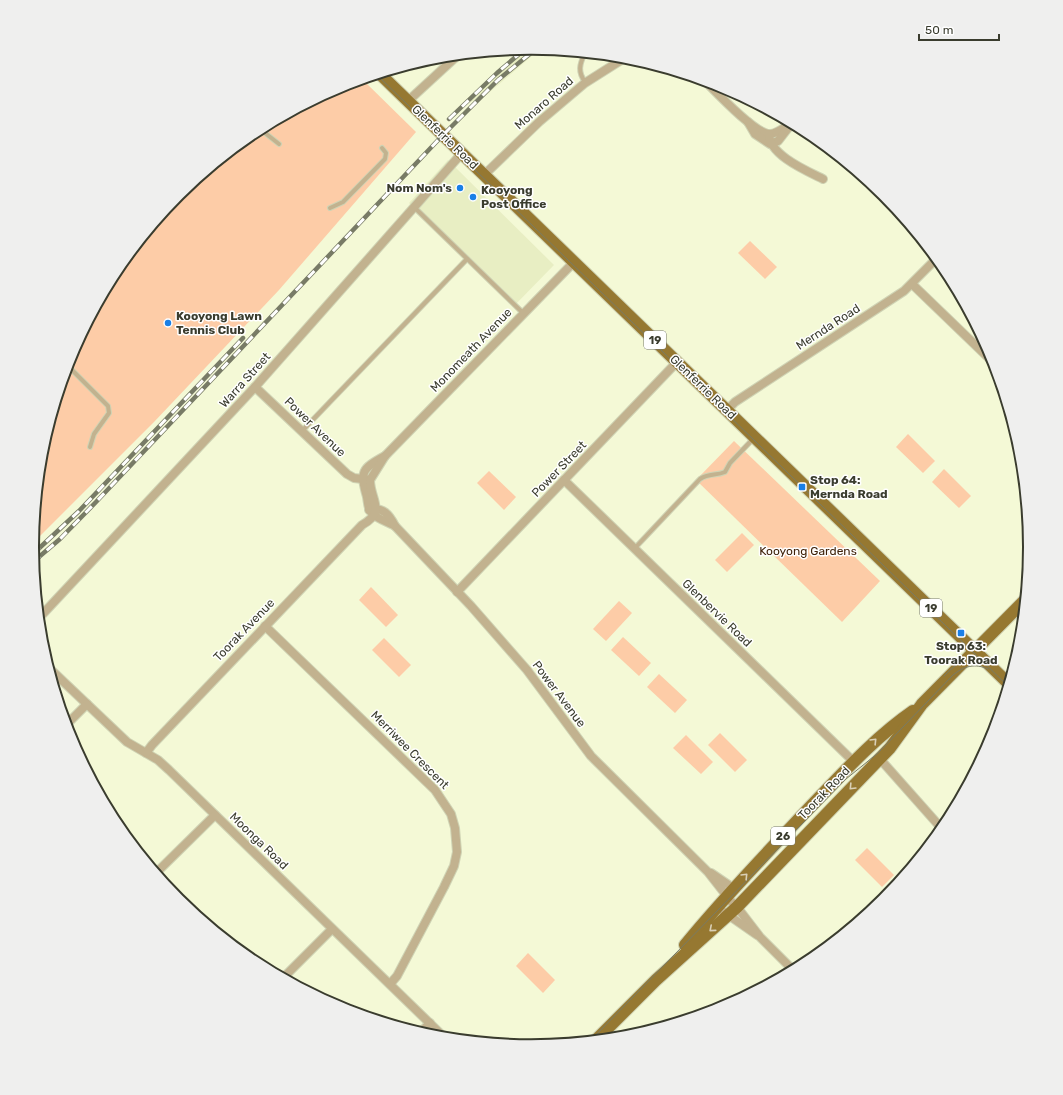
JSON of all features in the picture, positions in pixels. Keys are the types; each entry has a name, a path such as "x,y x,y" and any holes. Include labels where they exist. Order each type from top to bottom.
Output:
{"main road":[{"name":"Glenferrie Road","path":"384,78 1006,680"},
{"name":"Toorak Road","path":"601,1035 656,980 737,907 880,759 890,748 922,704 1021,604"},
{"name":"Toorak Road","path":"656,980 725,896 879,736 922,704"}],"street":[{"path":"408,101 451,62"},
{"name":"Monaro Road","path":"484,175 539,122 586,83 618,62"},
{"path":"714,90 748,122 769,134 775,133 786,126"},
{"path":"748,122 752,132 770,144 793,163 823,179"},
{"path":"770,144 778,141 788,128"},
{"path":"769,134 770,144"},
{"name":"Warra Street","path":"43,613 256,386 415,208 462,153"},
{"name":"Monomeath Avenue","path":"366,480 385,456 574,262"},
{"name":"Mernda Road","path":"727,410 735,402 904,291 933,263"},
{"path":"912,284 985,354"},
{"name":"Power Street","path":"457,592 677,362"},
{"name":"Power Avenue","path":"256,386 347,474 354,478 366,480"},
{"path":"366,480 373,511"},
{"name":"Glenbervie Road","path":"564,480 854,762"},
{"name":"Power Avenue","path":"373,511 385,512 395,526 527,670 590,756 708,872 725,896"},
{"name":"Toorak Avenue","path":"146,753 362,525 371,520 373,511"},
{"name":"Merriwee Crescent","path":"265,626 435,790 451,814 457,842 454,866 397,976 390,984"},
{"name":"Moonga Road","path":"56,675 127,742 158,760 439,1032"},
{"path":"71,721 87,704"},
{"path":"880,759 938,825"},
{"path":"159,870 214,815"},
{"path":"725,896 737,907 760,937 790,967"},
{"path":"725,896 728,915 760,937"},
{"path":"286,975 332,929"},
{"path":"425,1028 430,1023"}],"lane":[{"path":"583,58 580,67 580,74 586,83"},
{"path":"265,133 279,144"},
{"path":"330,208 337,203 343,202 385,159 386,153 382,148"},
{"path":"415,208 523,313"},
{"path":"302,431 467,259"},
{"path":"72,371 108,406 109,413 94,434 90,447"},
{"path":"634,549 700,479 707,474 720,474 725,472 730,463 755,437"}],"shaded area":[{"path":"533,55 483,98 460,105 515,56"},
{"path":"448,160 554,265 513,307 409,203"}],"green space":[{"name":"Kooyong Lawn Tennis Club","path":"366,83 416,132 279,290 154,422 39,537 43,483 48,451 65,389 76,359 90,330 105,301 122,274 161,223 183,199 232,157 285,121 343,92"},
{"path":"750,241 777,267 765,279 738,253"},
{"path":"908,434 935,461 923,473 896,447"},
{"name":"Kooyong Gardens","path":"734,441 880,581 842,622 696,480"},
{"path":"944,469 971,496 959,508 932,482"},
{"path":"489,471 516,497 504,510 477,483"},
{"path":"742,533 754,545 727,572 715,560"},
{"path":"371,587 398,615 386,627 359,600"},
{"path":"619,601 632,613 606,641 593,629"},
{"path":"623,637 651,663 639,676 611,650"},
{"path":"384,638 411,665 399,677 372,650"},
{"path":"659,674 687,700 675,713 647,687"},
{"path":"720,733 747,760 735,772 708,745"},
{"path":"686,735 713,762 701,774 673,748"},
{"path":"867,848 894,875 882,887 855,860"},
{"path":"528,953 555,980 543,993 516,966"}],"tram line":[{"path":"381,79 1005,683"},
{"path":"944,676 952,668 965,660 976,658 982,659"},
{"path":"595,1036 846,779 878,753 953,675 961,669 970,666 979,666 988,669"}],"railway":[{"path":"449,119 517,55"},
{"path":"39,557 60,539 96,502 441,137 498,80 528,55"},
{"path":"39,548 79,511 243,338"}],"place":[{"name":"Nom Nom's","path":"460,188"},
{"name":"Kooyong Post Office","path":"473,197"},
{"name":"Kooyong Lawn Tennis Club","path":"168,323"},
{"name":"Stop 64: Mernda Road","path":"802,487"},
{"name":"Stop 63: Toorak Road","path":"961,633"}]}
